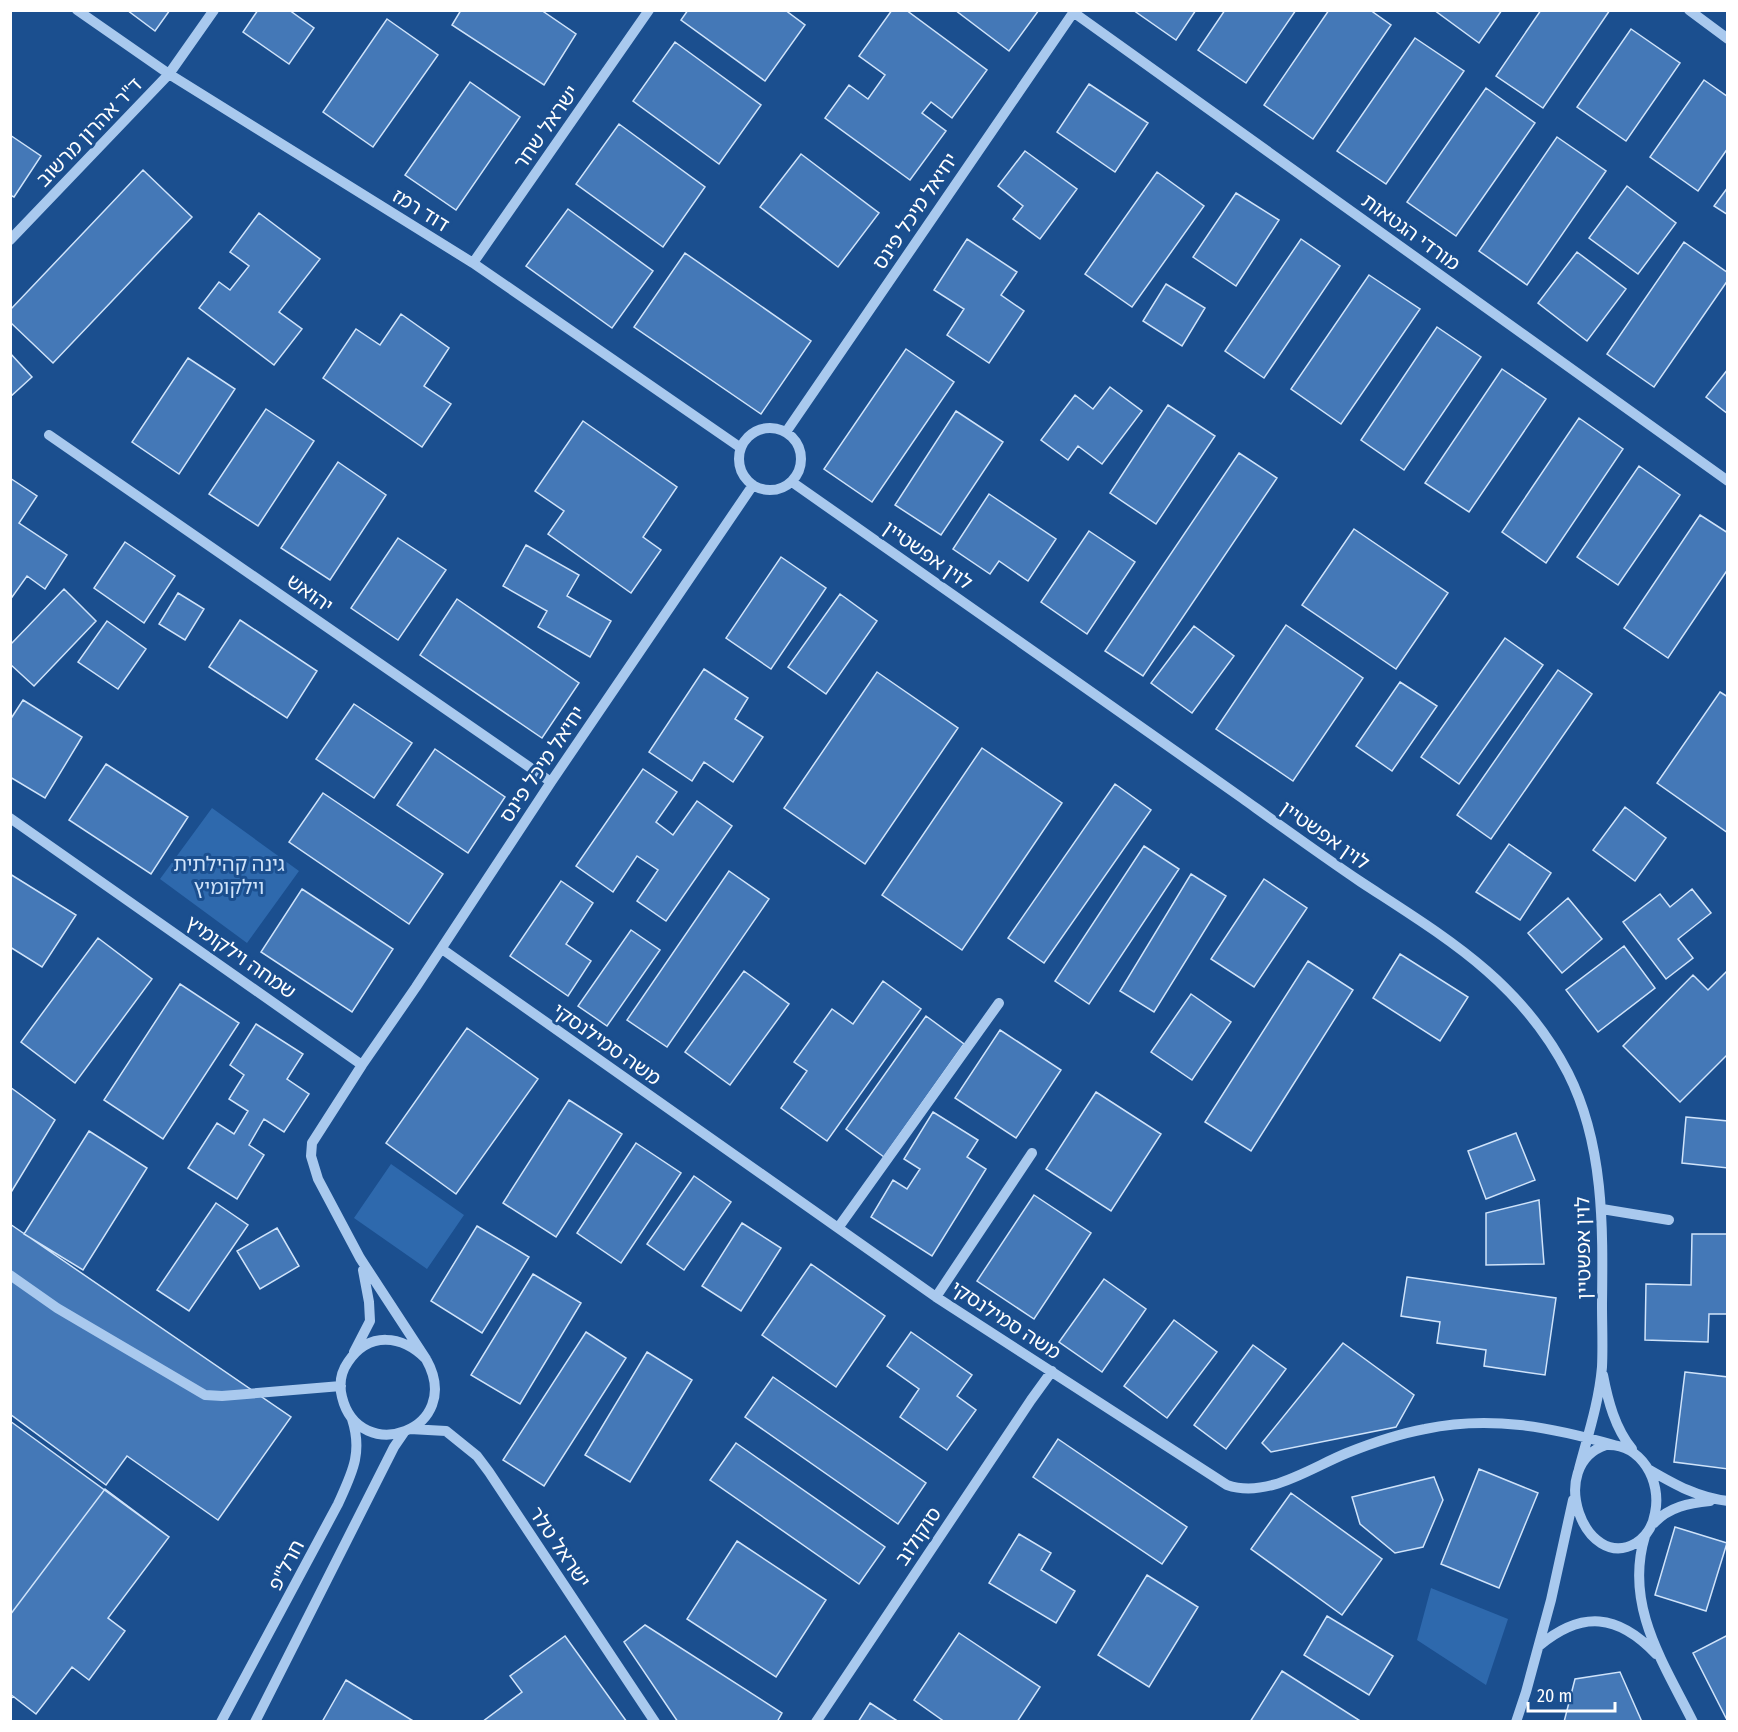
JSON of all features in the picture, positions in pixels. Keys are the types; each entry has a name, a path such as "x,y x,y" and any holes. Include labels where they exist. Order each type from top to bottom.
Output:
{"street":[{"name":"דוד רמז","path":"77,10 169,74 473,263 741,448"},
{"name":"ד\"ר אהרון מרשוב","path":"10,240 169,74 214,10"},
{"name":"ישראל שחר","path":"473,263 649,10"},
{"path":"1689,10 1728,39"},
{"name":"יחיאל מיכל פינס","path":"786,432 1074,11"},
{"name":"מורדי הגטאות","path":"1074,11 1728,481"},
{"path":"765,428 776,428 786,432 793,438 801,455 801,465 792,482 773,490 762,489 753,484 741,468 739,458 741,448 755,432 765,428"},
{"name":"יהואש","path":"49,435 551,782"},
{"name":"לוין אפשטיין","path":"792,482 1345,871 1444,937 1485,968 1527,1009 1548,1036 1569,1076 1586,1117 1596,1162 1602,1209 1602,1366 1608,1399 1615,1420 1626,1442 1637,1455"},
{"name":"יחיאל מיכל פינס","path":"362,1065 753,484"},
{"name":"שמחה וילקומיץ","path":"10,818 362,1065"},
{"name":"משה סמילנסקי","path":"441,950 936,1297 1220,1481 1241,1489 1268,1486 1388,1438 1448,1425 1493,1422 1524,1424 1614,1445"},
{"path":"838,1228 999,1003"},
{"path":"360,1258 366,1280 370,1321 345,1366 341,1386 344,1406 352,1418 372,1432 383,1435 395,1434 417,1426 427,1415 434,1401 436,1387 434,1372 360,1258 318,1179 311,1155 312,1143 317,1134 362,1065"},
{"path":"936,1297 1032,1153"},
{"path":"1602,1209 1669,1220"},
{"path":"10,1275 57,1308 206,1395 222,1396 341,1386"},
{"path":"353,1355 363,1346 389,1339 416,1348 426,1359"},
{"name":"לוין אפשטיין","path":"1579,1469 1588,1438 1602,1366"},
{"name":"סוקולוב","path":"816,1722 1052,1371"},
{"name":"חרל\"פ","path":"221,1722 338,1504 352,1472 357,1454 358,1436 352,1418"},
{"path":"260,1720 394,1447 407,1430"},
{"name":"ישראל טלר","path":"407,1430 446,1431 477,1456 655,1722"},
{"path":"1516,1722 1539,1646 1562,1555 1579,1469 1585,1458 1591,1452 1606,1445 1622,1446 1637,1455 1648,1469 1689,1492 1722,1501"},
{"path":"1648,1469 1656,1499 1656,1509 1638,1564 1639,1594 1647,1626 1693,1722"},
{"path":"1575,1488 1579,1514 1588,1531 1602,1542 1617,1548 1634,1544 1660,1516 1676,1508 1692,1503 1722,1501"},
{"path":"1539,1646 1570,1625 1586,1621 1602,1621 1631,1632 1646,1643 1663,1661"}],"green space":[{"name":"גינה קהילתית וילקומיץ","path":"212,808 299,871 247,943 160,879"},
{"path":"391,1164 464,1215 427,1269 354,1218"},
{"path":"1431,1588 1508,1619 1486,1685 1417,1640"}],"building":[{"path":"127,10 170,10 155,31"},
{"path":"258,10 289,10 314,28 289,64 243,32"},
{"path":"461,10 541,10 576,34 544,85 452,25"},
{"path":"688,10 785,10 805,25 765,81 681,20"},
{"path":"892,10 906,10 987,70 952,118 931,102 922,113 946,131 910,180 825,118 849,85 868,99 885,75 859,56"},
{"path":"955,10 1039,10 1009,51"},
{"path":"1133,10 1196,10 1176,40"},
{"path":"1225,10 1296,10 1246,83 1198,50"},
{"path":"1329,10 1370,10 1391,25 1313,139 1264,105"},
{"path":"1434,10 1502,10 1479,43"},
{"path":"1541,10 1610,10 1543,108 1496,76"},
{"path":"387,19 438,55 373,147 323,112"},
{"path":"1631,29 1680,63 1626,141 1577,107"},
{"path":"1415,38 1464,71 1386,184 1337,151"},
{"path":"675,42 761,105 719,164 633,101"},
{"path":"1704,80 1728,97 1728,148 1698,191 1650,157"},
{"path":"470,82 520,117 456,210 405,175"},
{"path":"1089,84 1148,123 1115,172 1057,132"},
{"path":"1486,88 1535,123 1456,236 1407,202"},
{"path":"619,124 705,187 663,247 576,184"},
{"path":"10,135 41,156 14,197 10,195"},
{"path":"1557,137 1606,171 1527,285 1479,251"},
{"path":"1025,151 1077,189 1040,239 1013,219 1023,206 998,186"},
{"path":"801,154 879,213 838,267 760,207"},
{"path":"143,170 192,217 53,363 10,322 10,310"},
{"path":"1157,172 1204,206 1132,307 1085,274"},
{"path":"1627,186 1676,223 1638,274 1589,238"},
{"path":"1728,187 1728,215 1714,206"},
{"path":"1236,193 1279,220 1236,286 1193,257"},
{"path":"568,209 653,271 612,328 526,266"},
{"path":"259,213 320,259 279,312 302,329 274,365 199,308 219,282 230,290 249,266 230,252"},
{"path":"967,239 1017,272 1001,295 1024,311 989,363 947,335 964,309 934,290"},
{"path":"1301,239 1340,266 1264,378 1225,351"},
{"path":"1684,242 1728,273 1728,280 1654,387 1607,354"},
{"path":"1577,252 1626,289 1587,341 1538,303"},
{"path":"685,253 811,341 761,414 634,327"},
{"path":"1369,275 1420,309 1341,424 1291,389"},
{"path":"1166,284 1205,308 1182,346 1143,321"},
{"path":"401,314 449,348 424,386 451,404 422,447 323,378 356,329 380,345"},
{"path":"1437,327 1481,357 1404,470 1361,440"},
{"path":"906,349 954,382 872,502 824,469"},
{"path":"10,353 32,377 10,397"},
{"path":"188,358 235,389 179,474 132,442"},
{"path":"1502,369 1546,399 1469,512 1425,483"},
{"path":"1728,369 1728,414 1706,397"},
{"path":"1110,387 1142,411 1102,464 1078,446 1068,460 1041,440 1075,395 1093,409"},
{"path":"1168,405 1215,436 1156,524 1110,493"},
{"path":"266,409 314,441 258,526 209,494"},
{"path":"956,411 1003,442 941,535 895,505"},
{"path":"1579,418 1623,449 1546,563 1502,532"},
{"path":"583,421 677,487 643,537 661,550 631,593 548,534 564,511 535,491"},
{"path":"1239,453 1277,478 1143,676 1105,651"},
{"path":"338,462 386,495 330,580 281,548"},
{"path":"1639,466 1680,495 1618,585 1577,557"},
{"path":"10,478 37,496 19,523 67,555 45,589 27,576 10,600"},
{"path":"989,494 1056,539 1028,581 999,561 990,574 953,549"},
{"path":"1700,515 1728,533 1728,569 1668,658 1624,628"},
{"path":"1354,529 1448,593 1396,669 1302,605"},
{"path":"1089,531 1135,562 1087,634 1041,602"},
{"path":"398,538 446,570 398,640 351,608"},
{"path":"125,542 175,576 144,623 94,588"},
{"path":"526,545 579,575 567,596 611,621 590,657 538,627 547,611 503,586"},
{"path":"781,557 826,588 771,669 726,638"},
{"path":"64,589 96,621 34,686 10,664 10,645"},
{"path":"178,593 204,609 185,640 159,624"},
{"path":"840,594 877,621 826,694 788,667"},
{"path":"457,599 579,683 542,738 420,655"},
{"path":"240,620 317,671 287,718 209,667"},
{"path":"107,621 146,649 118,689 78,662"},
{"path":"1286,625 1363,678 1293,781 1216,729"},
{"path":"1194,626 1234,656 1192,713 1151,683"},
{"path":"1505,638 1543,665 1459,784 1421,757"},
{"path":"704,669 748,698 735,719 763,737 733,782 704,762 692,781 649,752"},
{"path":"1558,670 1592,694 1491,839 1457,815"},
{"path":"877,672 958,728 865,864 784,808"},
{"path":"1400,682 1437,706 1392,771 1356,746"},
{"path":"1720,692 1728,697 1728,833 1657,783"},
{"path":"23,700 82,737 45,798 10,777 10,720"},
{"path":"354,704 412,743 374,798 316,759"},
{"path":"982,748 1062,803 962,950 882,895"},
{"path":"435,749 505,797 468,853 397,805"},
{"path":"106,764 188,817 151,874 69,820"},
{"path":"643,769 677,792 656,822 673,835 697,801 732,826 666,921 637,901 658,870 637,856 613,892 576,866"},
{"path":"1115,784 1151,810 1044,963 1008,938"},
{"path":"323,793 443,874 409,924 289,842"},
{"path":"1625,807 1666,838 1635,881 1593,850"},
{"path":"1509,844 1551,873 1520,920 1476,892"},
{"path":"1144,846 1179,869 1089,1004 1055,981"},
{"path":"729,871 769,899 667,1047 627,1020"},
{"path":"10,874 76,915 42,967 10,947"},
{"path":"1191,874 1226,896 1154,1012 1120,991"},
{"path":"1264,879 1307,908 1254,987 1211,959"},
{"path":"561,881 593,903 566,944 591,961 568,996 510,956"},
{"path":"302,889 393,949 352,1012 261,952"},
{"path":"1692,889 1711,913 1678,939 1693,958 1666,979 1623,922 1660,894 1670,907"},
{"path":"1568,898 1602,939 1562,973 1528,933"},
{"path":"631,930 660,950 607,1026 578,1006"},
{"path":"98,938 152,979 75,1083 21,1042"},
{"path":"1624,946 1655,988 1598,1032 1566,990"},
{"path":"1400,954 1468,997 1440,1041 1373,998"},
{"path":"1308,961 1353,990 1251,1151 1205,1122"},
{"path":"1728,970 1728,1054 1680,1102 1623,1046 1693,975 1708,990"},
{"path":"744,971 789,1004 730,1085 685,1052"},
{"path":"883,981 921,1009 827,1141 781,1108 807,1071 794,1062 832,1009 853,1024"},
{"path":"180,984 239,1023 163,1139 104,1100"},
{"path":"1191,994 1231,1022 1192,1080 1151,1052"},
{"path":"926,1016 964,1044 884,1157 846,1129"},
{"path":"256,1024 303,1054 287,1079 309,1094 284,1132 264,1119 249,1145 264,1155 237,1199 188,1168 217,1123 234,1134 248,1111 229,1099 244,1075 230,1065"},
{"path":"467,1028 538,1079 456,1194 386,1143"},
{"path":"1000,1030 1061,1070 1016,1138 955,1098"},
{"path":"10,1087 55,1120 10,1194"},
{"path":"1096,1092 1161,1134 1111,1211 1046,1169"},
{"path":"569,1100 622,1134 556,1237 503,1203"},
{"path":"933,1112 978,1140 967,1157 986,1169 932,1256 871,1217 893,1180 907,1189 920,1169 904,1159"},
{"path":"1686,1117 1728,1121 1728,1168 1682,1163"},
{"path":"89,1131 147,1168 83,1270 24,1234"},
{"path":"1516,1133 1535,1180 1486,1199 1468,1151"},
{"path":"636,1143 681,1173 621,1263 577,1233"},
{"path":"694,1176 731,1202 684,1270 647,1244"},
{"path":"1034,1195 1091,1233 1034,1319 977,1281"},
{"path":"1539,1200 1544,1264 1486,1265 1486,1213"},
{"path":"216,1203 248,1225 189,1311 157,1290"},
{"path":"742,1223 781,1248 741,1311 702,1286"},
{"path":"10,1224 291,1417 218,1520 127,1456 106,1485 10,1414"},
{"path":"477,1226 529,1257 482,1333 431,1301"},
{"path":"277,1228 299,1266 260,1289 237,1251"},
{"path":"1692,1234 1728,1234 1728,1314 1709,1314 1708,1342 1645,1340 1646,1284 1691,1285"},
{"path":"811,1264 885,1316 836,1387 762,1335"},
{"path":"533,1274 581,1303 520,1404 471,1375"},
{"path":"1407,1277 1556,1298 1545,1375 1484,1366 1486,1350 1437,1343 1440,1322 1401,1316"},
{"path":"1104,1279 1146,1309 1102,1372 1059,1342"},
{"path":"1174,1320 1217,1352 1167,1418 1124,1386"},
{"path":"586,1332 626,1358 544,1486 503,1460"},
{"path":"911,1332 972,1375 957,1396 976,1410 947,1450 900,1417 919,1389 887,1366"},
{"path":"1343,1343 1414,1395 1396,1427 1271,1452 1262,1443"},
{"path":"1253,1345 1286,1369 1226,1449 1194,1425"},
{"path":"647,1352 692,1380 630,1482 585,1455"},
{"path":"1685,1372 1728,1377 1728,1469 1674,1462"},
{"path":"773,1377 926,1483 898,1524 745,1417"},
{"path":"10,1421 169,1537 108,1618 125,1631 89,1680 72,1667 36,1714 10,1694"},
{"path":"1058,1439 1187,1527 1162,1564 1033,1477"},
{"path":"736,1443 885,1547 859,1584 710,1480"},
{"path":"1479,1469 1538,1493 1499,1588 1441,1564"},
{"path":"1434,1477 1443,1500 1423,1547 1395,1553 1360,1524 1352,1497"},
{"path":"105,1489 169,1537 108,1618 125,1631 89,1680 72,1667 36,1714 14,1697 10,1698 10,1615"},
{"path":"1291,1493 1382,1559 1342,1615 1251,1549"},
{"path":"1675,1527 1727,1543 1706,1611 1655,1595"},
{"path":"1019,1534 1051,1553 1041,1570 1075,1591 1056,1623 989,1583"},
{"path":"737,1541 826,1600 776,1677 687,1619"},
{"path":"1147,1575 1198,1607 1149,1687 1098,1655"},
{"path":"1327,1616 1393,1656 1369,1695 1304,1655"},
{"path":"645,1625 782,1713 777,1722 678,1722 624,1642"},
{"path":"959,1633 1040,1687 1017,1722 945,1722 914,1700"},
{"path":"1728,1635 1728,1717 1726,1718 1693,1653"},
{"path":"565,1636 627,1722 482,1722 522,1692 510,1676"},
{"path":"1282,1671 1362,1722 1250,1722"},
{"path":"1620,1672 1642,1722 1564,1722 1575,1679"},
{"path":"346,1680 354,1685 415,1722 322,1722"},
{"path":"870,1703 899,1722 858,1722"}]}
